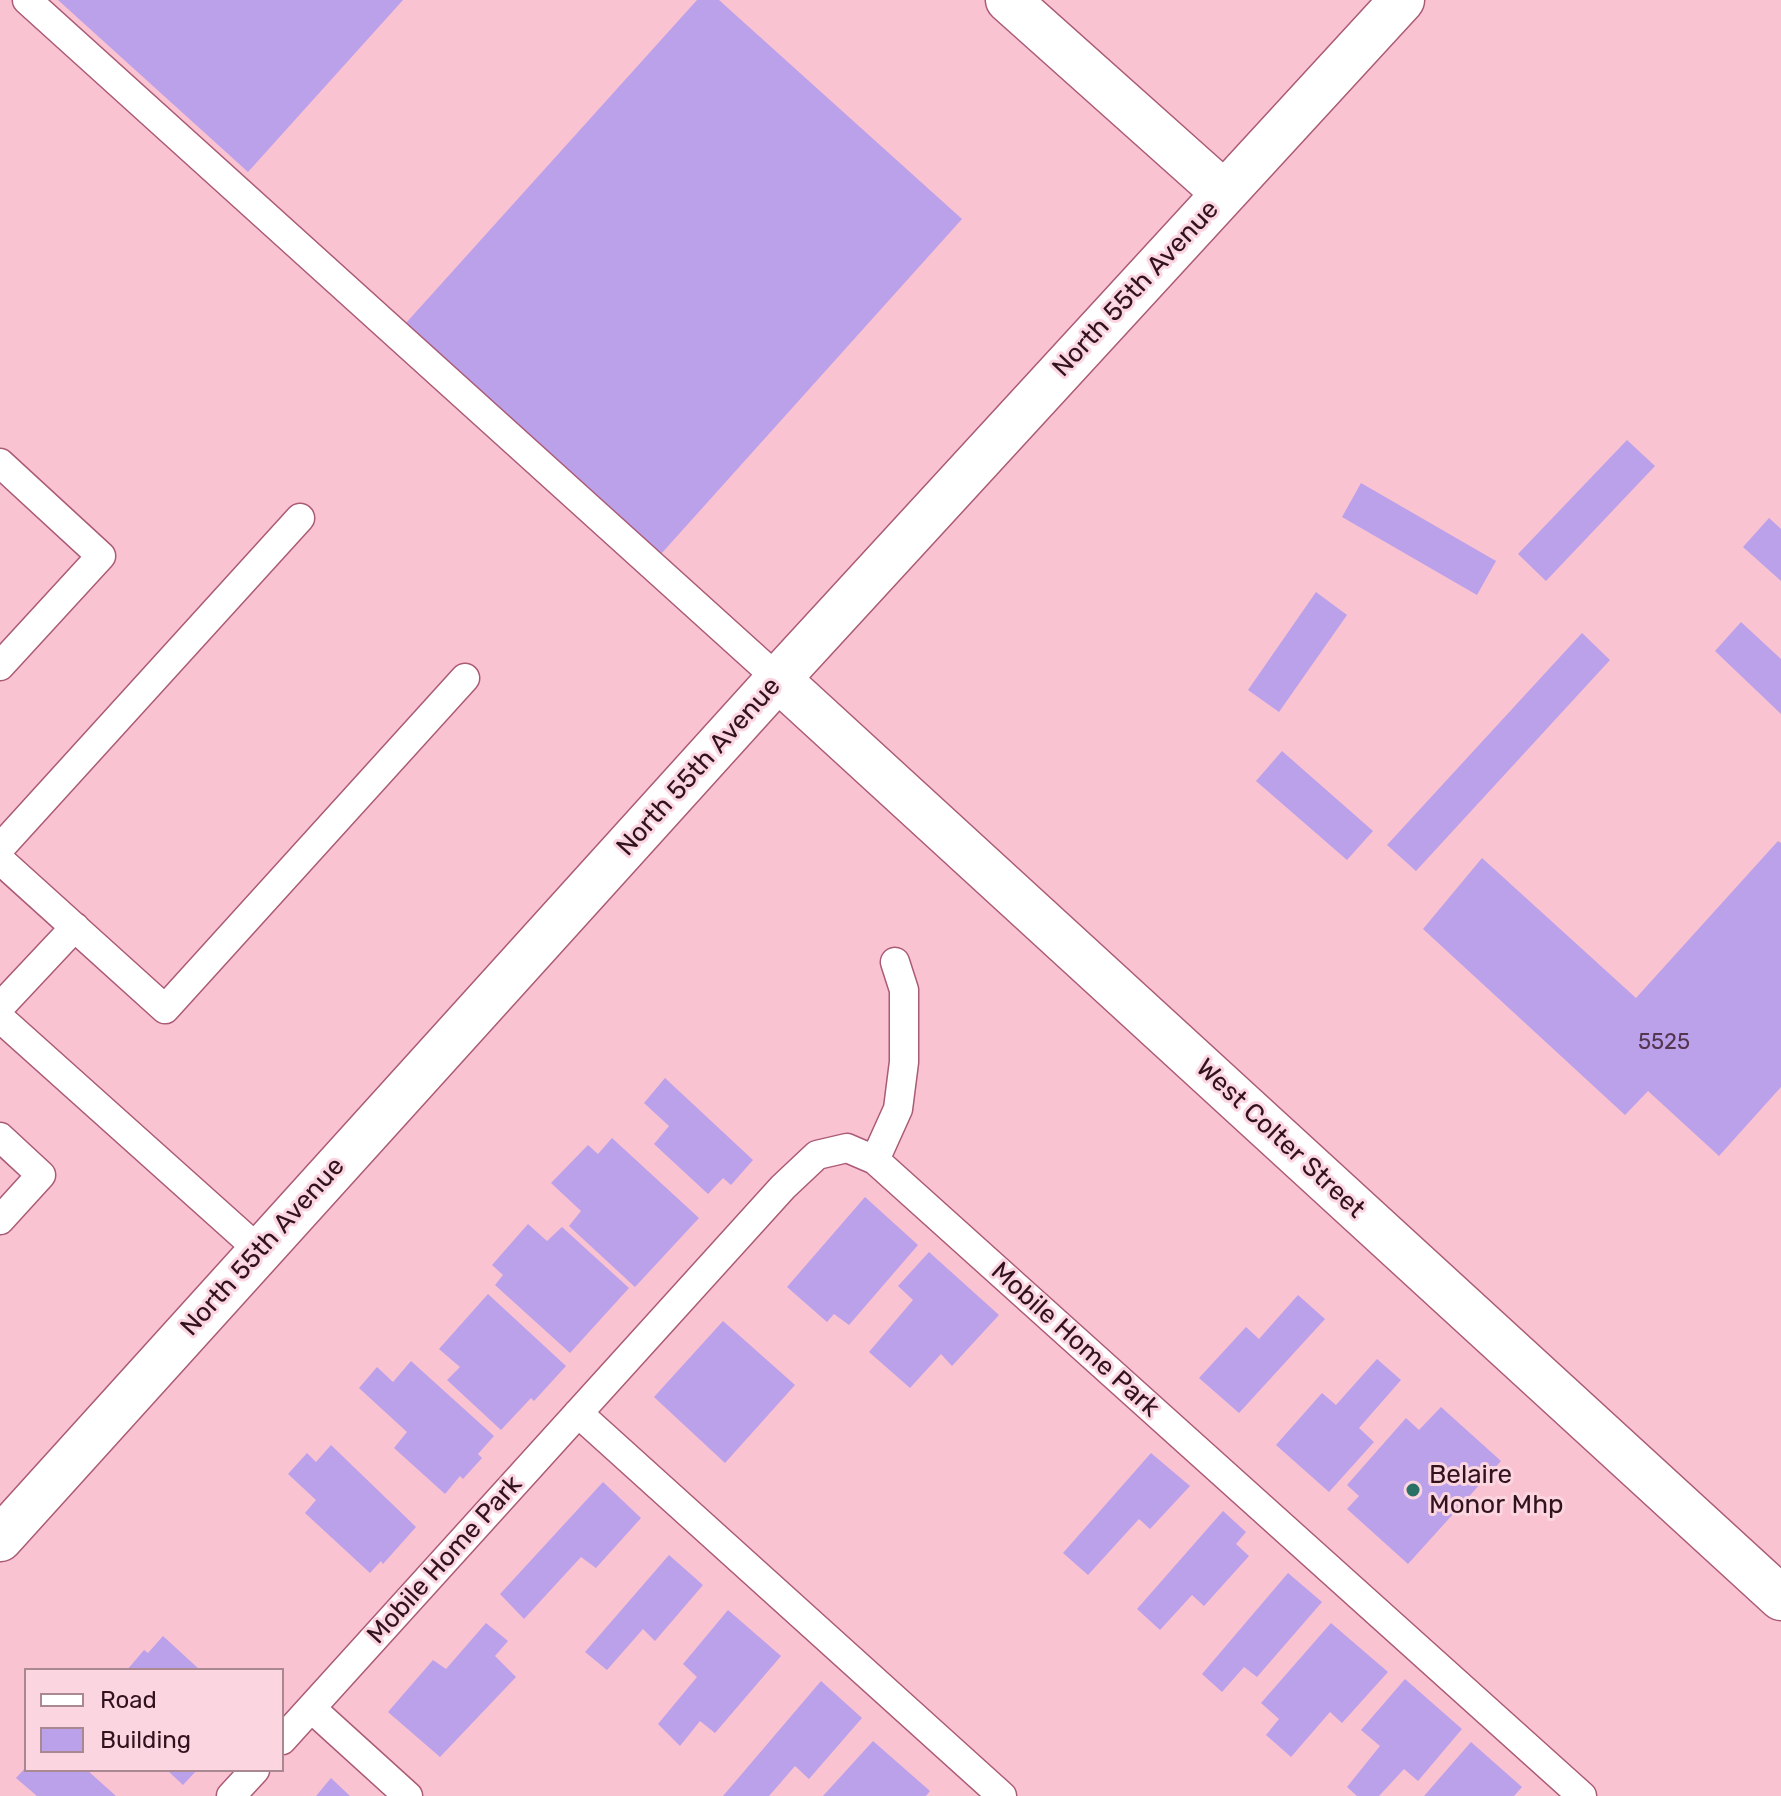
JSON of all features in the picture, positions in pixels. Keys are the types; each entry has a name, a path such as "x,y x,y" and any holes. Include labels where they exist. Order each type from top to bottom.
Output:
{"street":[{"path":"1008,0 1224,193"},
{"name":"North 55th Avenue","path":"0,1539 778,679 1402,0"},
{"name":"West Colter Street","path":"778,679 1781,1598"}],"lane":[{"path":"27,0 778,679"},
{"path":"0,463 101,556 0,666"},
{"path":"0,848 300,518"},
{"path":"0,860 165,1009 465,678"},
{"path":"0,1007 75,927"},
{"path":"875,1160 898,1109 904,1062 904,990 895,962"},
{"path":"0,1018 260,1251"},
{"path":"0,1137 41,1175 0,1220"},
{"name":"Mobile Home Park","path":"284,1738 772,1198 817,1155 847,1148 875,1160 1582,1796"},
{"path":"578,1413 1002,1796"},
{"path":"311,1708 408,1796"},
{"path":"231,1796 253,1772"}],"building":[{"path":"58,0 403,0 248,172"},
{"path":"697,0 719,0 962,219 661,554 406,323"},
{"path":"1627,440 1655,466 1546,581 1518,554"},
{"path":"1361,483 1496,561 1477,595 1342,517"},
{"path":"1769,518 1781,529 1781,581 1743,547"},
{"path":"1316,592 1347,615 1279,712 1248,690"},
{"path":"1741,622 1781,659 1781,714 1715,651"},
{"path":"1582,633 1610,660 1416,871 1387,845"},
{"path":"1282,751 1373,831 1347,860 1256,781"},
{"path":"1778,841 1781,843 1781,1087 1719,1156 1648,1091 1625,1115 1423,929 1482,858 1636,998"},
{"path":"665,1078 753,1160 731,1185 723,1178 708,1194 654,1144 669,1126 644,1103"},
{"path":"612,1138 699,1218 635,1287 569,1226 581,1211 551,1183 588,1145 598,1154"},
{"path":"865,1197 918,1245 849,1325 834,1314 827,1322 787,1287"},
{"path":"528,1224 547,1241 562,1227 629,1288 570,1353 495,1285 503,1275 492,1265"},
{"path":"929,1252 999,1315 952,1366 941,1354 910,1388 869,1352 913,1300 898,1286"},
{"path":"488,1294 566,1366 534,1401 531,1398 501,1430 447,1380 460,1367 439,1349"},
{"path":"1298,1295 1325,1319 1239,1413 1199,1378 1246,1327 1259,1339"},
{"path":"723,1321 795,1385 725,1463 654,1397"},
{"name":"Belaire Monor Mhp","path":"1377,1359 1401,1380 1359,1428 1374,1442 1329,1492 1276,1445 1322,1393 1336,1405"},
{"path":"411,1361 494,1436 478,1454 482,1458 463,1479 460,1476 445,1494 394,1448 407,1432 359,1388 377,1367 393,1382"},
{"name":"Belaire Monor Mhp","path":"1441,1407 1501,1461 1408,1564 1347,1509 1359,1496 1347,1485 1406,1418 1419,1430"},
{"path":"331,1445 416,1527 383,1564 381,1561 370,1573 305,1513 316,1500 288,1474 307,1453 316,1462"},
{"path":"1151,1453 1190,1486 1150,1529 1139,1519 1088,1575 1063,1553"},
{"path":"603,1482 641,1518 596,1568 581,1557 524,1619 500,1594"},
{"path":"1223,1511 1246,1532 1236,1544 1249,1556 1204,1606 1192,1595 1160,1630 1137,1609"},
{"path":"669,1555 703,1585 655,1641 643,1629 607,1670 585,1652"},
{"path":"1288,1573 1322,1602 1257,1677 1244,1667 1222,1692 1202,1674"},
{"path":"728,1610 781,1656 715,1733 700,1721 680,1746 658,1724 697,1677 683,1664"},
{"path":"486,1623 508,1641 495,1656 516,1677 440,1757 388,1712 433,1660 446,1669"},
{"path":"1331,1623 1388,1672 1342,1723 1330,1712 1291,1757 1266,1735 1279,1719 1261,1703"},
{"path":"163,1636 198,1668 129,1668 144,1650 148,1653"},
{"path":"1405,1679 1462,1729 1418,1781 1404,1769 1379,1796 1357,1796 1347,1787 1380,1746 1361,1730"},
{"path":"821,1681 862,1718 809,1779 795,1766 769,1796 723,1796"},
{"path":"873,1741 930,1791 926,1796 823,1796"},
{"path":"1471,1742 1522,1787 1514,1796 1424,1796"},
{"path":"24,1769 24,1772 89,1772 116,1796 37,1796 16,1778"},
{"path":"169,1772 195,1772 183,1785"},
{"path":"331,1778 350,1796 316,1796"}],"place":[{"name":"Belaire Monor Mhp","path":"1413,1490"}]}
